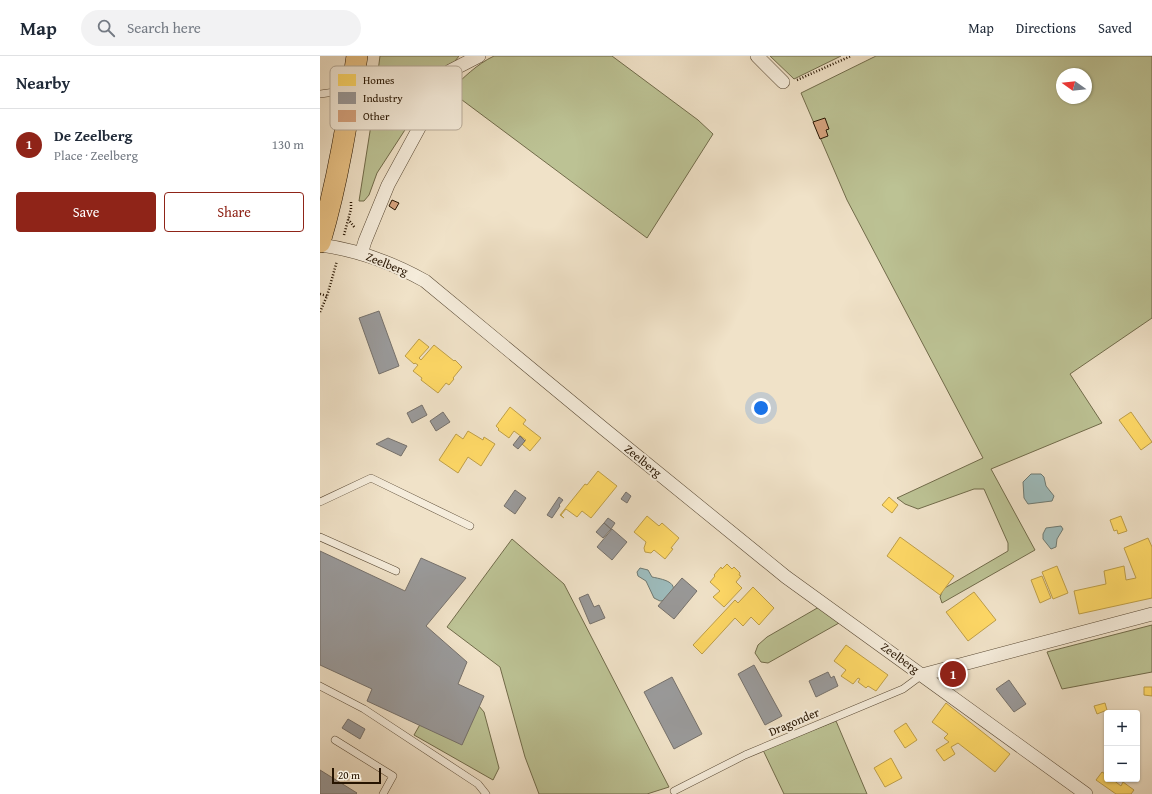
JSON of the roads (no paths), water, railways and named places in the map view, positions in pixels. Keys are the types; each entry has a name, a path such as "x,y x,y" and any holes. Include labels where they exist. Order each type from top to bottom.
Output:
{"main road":[{"path":"356,66 358,56"},
{"path":"320,243 327,219 345,130"}],"street":[{"name":"Zeelberg","path":"460,66 479,56"},
{"path":"757,56 783,82"},
{"name":"Zeelberg","path":"362,254 365,241 388,185 418,130"},
{"name":"Zeelberg","path":"320,243 362,254 399,267 425,281 786,577 1086,794"},
{"name":"Zeelberg","path":"922,675 1152,614"}],"lane":[{"path":"320,94 330,92"},
{"path":"320,502 371,478 470,526"},
{"path":"320,537 396,571"},
{"name":"Dragonder","path":"674,791 745,755 902,689 922,675"},
{"path":"320,686 364,708 478,784 486,794"},
{"path":"335,740 393,776 383,794"}],"water":[{"path":"1031,474 1041,474 1044,477 1046,486 1054,496 1052,501 1028,504 1024,498 1023,482"},
{"path":"1061,526 1063,529 1057,539 1056,547 1051,549 1043,539 1043,534 1046,528"},
{"path":"640,568 648,570 652,577 663,579 671,583 674,590 669,600 660,601 654,598 646,581 638,576 637,572"}],"place":[{"name":"De Zeelberg","path":"953,674"}]}
